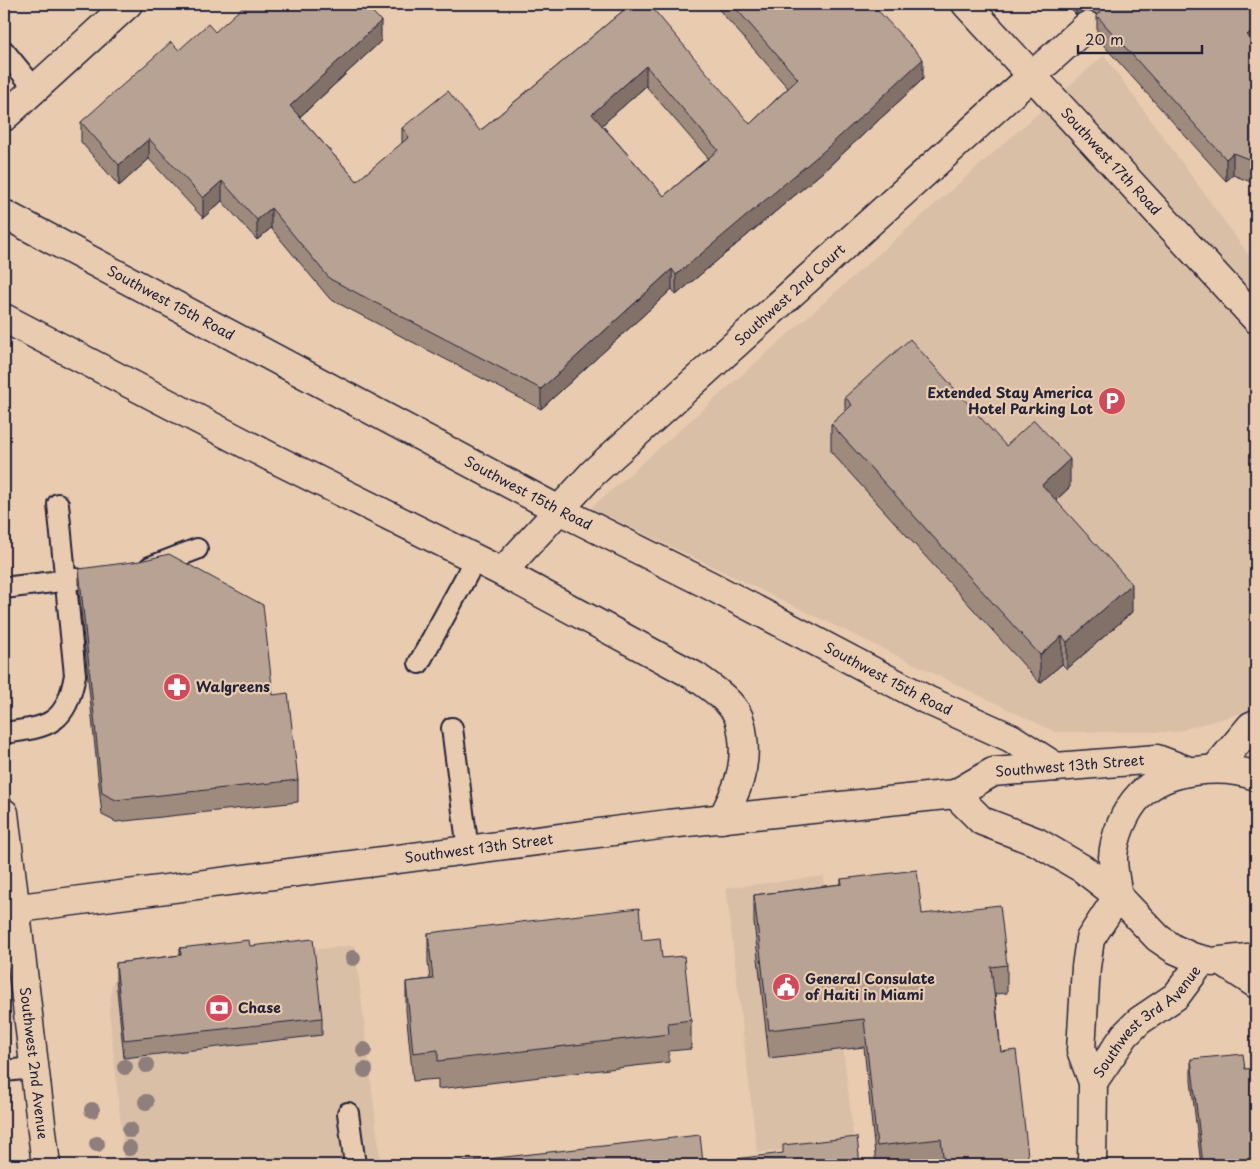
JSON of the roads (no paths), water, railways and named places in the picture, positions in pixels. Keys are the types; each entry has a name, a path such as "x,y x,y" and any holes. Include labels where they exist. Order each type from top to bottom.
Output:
{"street":[{"path":"4,117 128,4"},
{"name":"Southwest 17th Road","path":"966,4 1034,75 1256,319"},
{"name":"Southwest 2nd Court","path":"502,572 598,468 1087,26"},
{"name":"Southwest 15th Road","path":"4,214 559,510 709,585 927,700 1011,738 1056,767"},
{"path":"4,318 475,560 502,572 695,676 728,703 736,712 742,724 745,759 738,788 722,819"},
{"path":"1215,769 1251,726 1256,724"},
{"name":"Southwest 13th Street","path":"9,909 722,819 954,794 992,772 1157,759 1189,771"},
{"path":"1118,896 1113,858 1119,831 1130,807 1141,793 1157,783 1189,771 1215,769 1243,771 1256,776"},
{"path":"954,794 982,821 1017,832 1083,869 1118,896 1158,938 1182,953 1213,962 1256,984"},
{"name":"Southwest 2nd Avenue","path":"4,813 9,909 34,1068 46,1165"},
{"name":"Southwest 3rd Avenue","path":"1092,1165 1093,1082 1081,1050 1084,994 1090,939 1118,896"},
{"path":"1213,962 1256,957"},
{"name":"Southwest 3rd Avenue","path":"1093,1082 1125,1035 1139,1021 1176,996 1213,962"}],"lane":[{"path":"4,52 35,89"},
{"path":"4,733 35,729 53,720 62,714 71,698 75,675 58,504"},
{"path":"129,572 138,571 197,549"},
{"path":"419,663 475,560"},
{"path":"4,588 92,577"},
{"path":"452,728 468,850"},
{"path":"4,1071 34,1068"},
{"path":"348,1113 355,1165"}],"place":[{"name":"Extended Stay America Hotel Parking Lot","path":"1112,401"},
{"name":"Walgreens","path":"177,687"},
{"name":"General Consulate of Haiti in Miami","path":"786,987"},
{"name":"Chase","path":"219,1008"}]}
